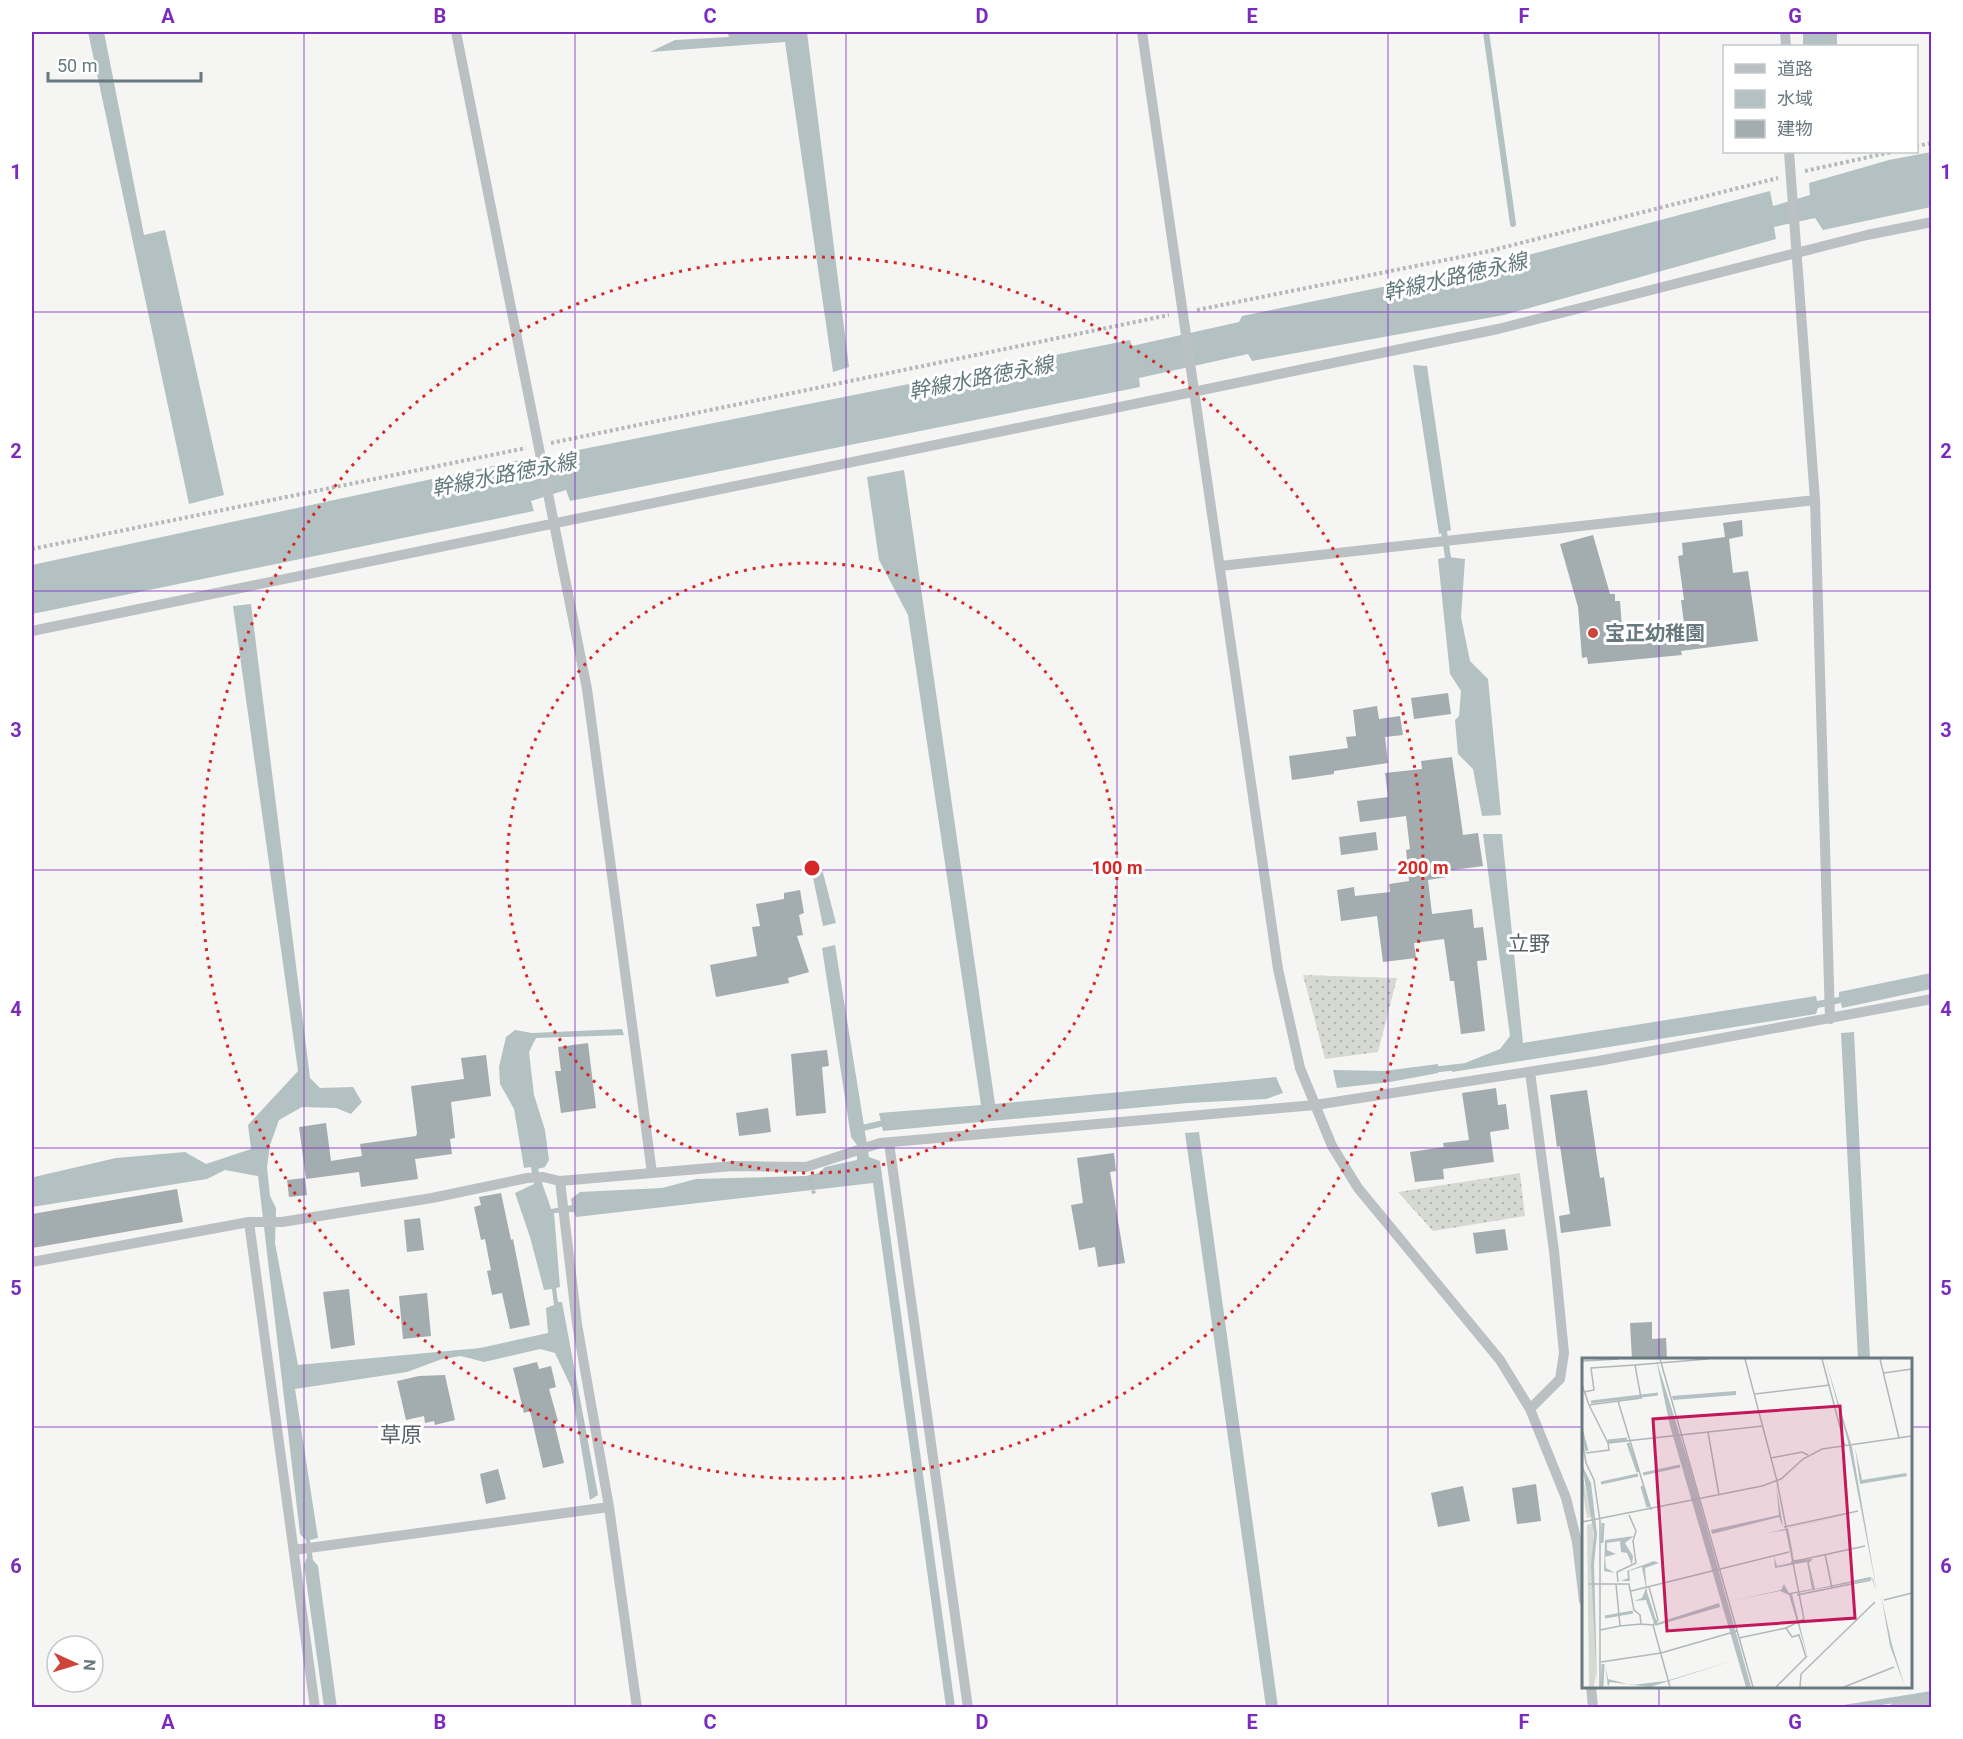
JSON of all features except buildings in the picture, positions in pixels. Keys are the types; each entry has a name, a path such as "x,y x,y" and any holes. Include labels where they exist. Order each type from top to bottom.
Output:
{"street":[{"path":"456,32 556,524 587,689 652,1173"},
{"path":"1142,32 1278,969 1300,1068 1332,1146 1358,1188 1500,1360 1530,1409 1566,1498 1577,1542 1582,1584"},
{"path":"1788,153 1815,500 1830,1019"},
{"path":"32,632 1498,329 1867,235 1932,222"},
{"path":"1220,566 1815,500"},
{"path":"32,1262 249,1222 282,1222 432,1198 527,1178 543,1177 560,1181 733,1166 806,1167 889,1143 1315,1105 1530,1072 1932,999"},
{"path":"1530,1072 1558,1283 1564,1353 1560,1378 1530,1409"},
{"path":"889,1143 968,1707"},
{"path":"560,1181 577,1324 609,1507 637,1707"},
{"path":"249,1222 315,1707"},
{"path":"294,1550 609,1507"},
{"path":"1591,1688 1593,1707"},
{"path":"1894,1707 1932,1701"}],"path":[{"path":"32,549 1485,252 1789,175 1888,153"},
{"path":"32,1703 35,1707"}],"shaded area":[{"path":"1303,975 1397,978 1378,1052 1325,1059"},
{"path":"1520,1173 1525,1216 1433,1231 1398,1192"}],"water":[{"path":"88,32 104,32 144,235 165,230 224,495 189,504"},
{"path":"727,32 807,32 849,367 833,372 785,42 650,52 675,40 729,37"},
{"path":"1803,32 1837,32 1837,45 1803,45"},
{"name":"幹線水路徳永線","path":"1931,152 1931,207 1823,230 1815,218 1774,227 1776,239 1504,315 1252,361 1248,354 1139,378 1140,387 570,501 566,490 531,501 534,511 32,614 32,565 520,460 524,473 559,465 558,454 1130,340 1132,346 1239,322 1242,316 1498,263 1770,191 1773,206 1810,195 1809,183 1889,160"},
{"path":"1413,365 1427,366 1451,530 1439,534"},
{"path":"904,470 995,1104 1276,1077 1283,1093 1266,1099 1188,1103 883,1131 879,1113 981,1105 908,615 879,560 867,477"},
{"path":"1448,557 1465,559 1461,617 1470,661 1488,679 1501,815 1482,816 1473,769 1458,754 1455,720 1459,716 1461,691 1450,674 1438,559"},
{"path":"251,604 310,1078 320,1088 353,1087 362,1102 351,1114 336,1108 302,1107 279,1120 270,1145 267,1167 270,1196 276,1208 275,1243 298,1365 480,1348 548,1333 546,1308 554,1305 552,1289 544,1290 515,1193 534,1184 531,1167 524,1168 514,1109 500,1084 499,1067 506,1037 515,1030 532,1033 622,1029 624,1035 536,1038 529,1052 534,1095 545,1130 549,1160 545,1167 538,1169 551,1209 572,1205 571,1199 580,1192 662,1188 696,1179 806,1176 819,1173 825,1167 857,1160 857,1145 851,1137 822,948 835,945 869,1157 880,1161 955,1707 946,1707 873,1183 576,1217 574,1212 554,1213 560,1287 556,1288 558,1302 562,1302 598,1495 590,1500 571,1387 555,1353 540,1349 484,1362 461,1356 442,1359 407,1372 295,1389 318,1538 310,1540 313,1560 318,1566 337,1708 324,1707 304,1565 307,1557 306,1540 300,1534 258,1176 225,1170 207,1179 32,1207 32,1179 34,1177 116,1158 185,1152 206,1164 251,1149 248,1125 298,1071 233,606"},
{"path":"1483,834 1502,834 1523,1043 1816,996 1817,1001 1839,997 1839,992 1931,973 1931,989 1842,1008 1841,1003 1818,1008 1816,1014 1452,1072 1451,1065 1465,1063 1500,1049 1510,1036"},
{"path":"822,869 836,923 823,926 812,873"},
{"path":"1854,1032 1870,1358 1858,1358 1841,1033"},
{"path":"1438,1064 1438,1073 1390,1082 1337,1088 1333,1070 1384,1071"},
{"path":"1199,1132 1278,1707 1266,1707 1185,1133"}],"waterway":[{"path":"1486,32 1513,224"},
{"path":"1444,532 1448,557"},
{"path":"1430,1070 1459,1067"},
{"path":"858,1129 888,1122"},
{"path":"1844,1708 1932,1694"}],"place":[{"name":"宝正幼稚園","path":"1593,633"}],"district":[{"name":"立野","path":"1529,944"},
{"name":"草原","path":"401,1435"}]}
